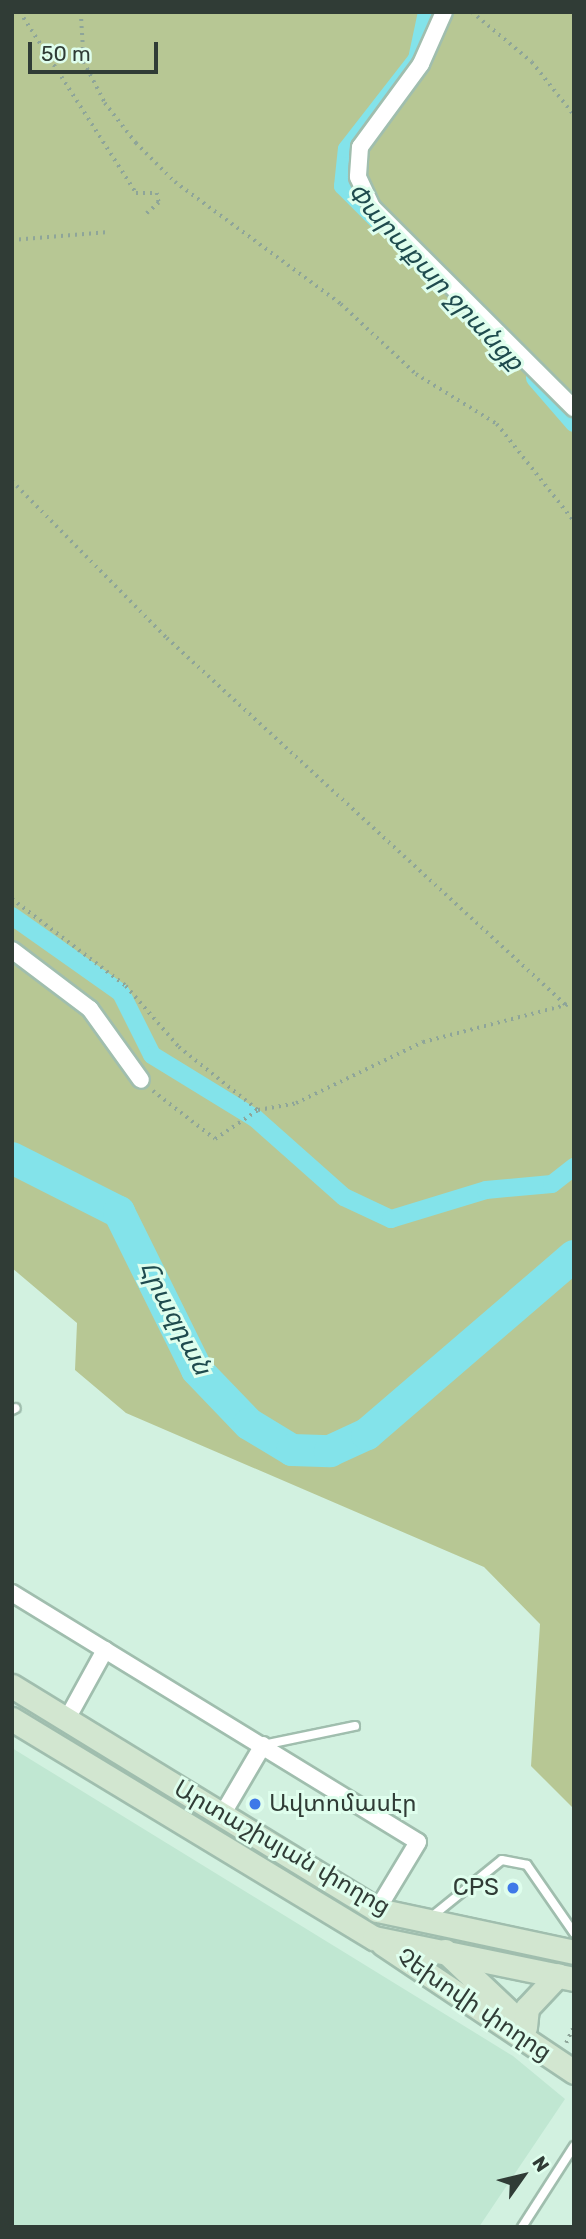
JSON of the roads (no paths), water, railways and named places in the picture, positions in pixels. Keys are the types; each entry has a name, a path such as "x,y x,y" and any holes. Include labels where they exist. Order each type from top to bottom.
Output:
{"main road":[{"name":"Արտաշիսյան փողոց","path":"12,1686 377,1910 424,1923 574,1952"},
{"name":"Արտաշիսյան փողոց","path":"12,1718 374,1938 566,1977"},
{"name":"Չեխովի փողոց","path":"424,1923 445,1951 525,2027 569,2056"},
{"name":"Չեխովի փողոց","path":"374,1938 574,2071"},
{"path":"525,2027 527,2008 566,1977"}],"street":[{"path":"444,12 421,64 360,147 358,177 372,207 574,408"},
{"path":"12,950 90,1009 141,1080"},
{"path":"12,1593 418,1842 377,1910"},
{"path":"67,1719 105,1650"},
{"path":"222,1815 263,1745"}],"lane":[{"path":"263,1745 355,1726"},
{"path":"424,1923 502,1860 527,1865 574,1933"},
{"path":"522,2227 574,2146"}],"waterway":[{"name":"Փարաքար ջրանցք","path":"379,222 343,186 347,149 417,59 427,12"},
{"name":"Փարաքար ջրանցք","path":"535,378 574,423"},
{"path":"12,916 121,993 152,1055 255,1118 344,1197 391,1219 486,1190 552,1184 574,1167"},
{"name":"Հրազդան","path":"12,1158 119,1212 197,1370 249,1424 292,1450 330,1451 367,1434 574,1256"}],"place":[{"name":"Ավտոմասէր","path":"255,1804"},
{"name":"CPS","path":"513,1888"}]}
